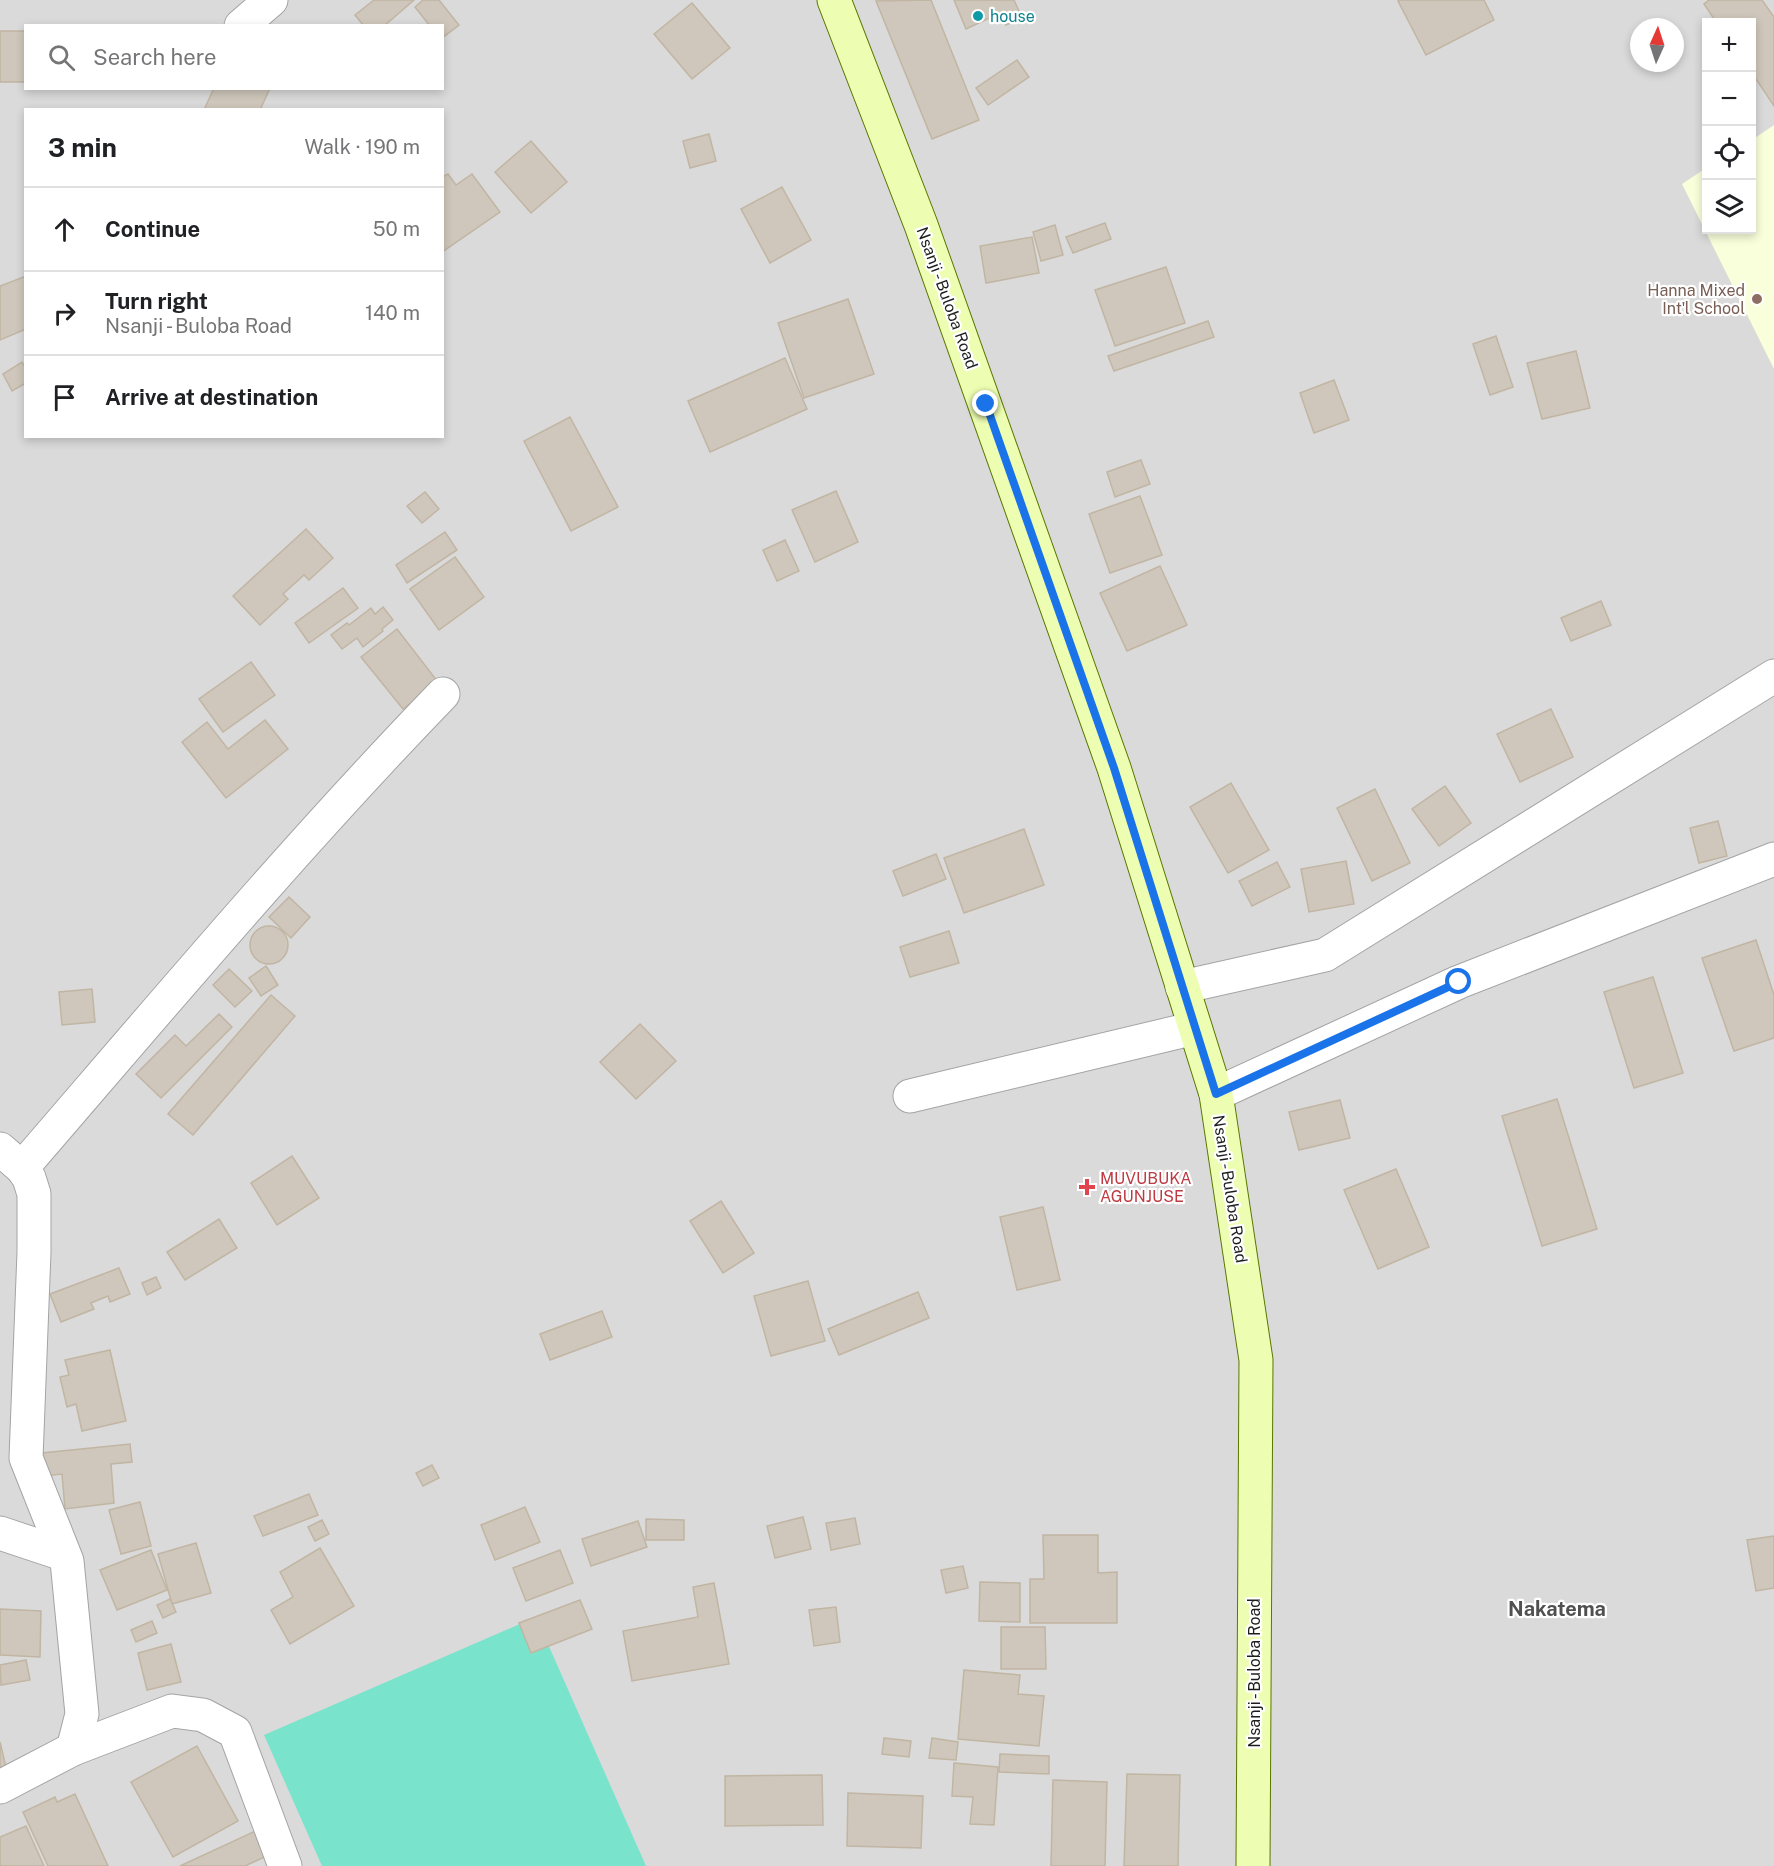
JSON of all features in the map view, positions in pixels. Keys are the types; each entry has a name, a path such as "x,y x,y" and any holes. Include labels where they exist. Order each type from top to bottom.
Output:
{"main road":[{"name":"Nsanji - Buloba Road","path":"834,0 925,236 1114,768 1216,1094 1257,1360 1253,1866"}],"street":[{"path":"243,24 271,0"},
{"path":"1182,987 1325,955 1774,676"},
{"path":"74,1749 82,1714 67,1561 26,1458 34,1194 29,1178 11,1159 382,757 443,694"},
{"path":"1216,1094 1459,982 1774,859"},
{"path":"910,1096 1196,1028"},
{"path":"0,1533 63,1554"},
{"path":"0,1787 74,1749 172,1712 203,1715 236,1732 285,1866"}],"shaded area":[{"path":"0,0 1774,0 1774,1866 0,1866"},
{"name":"Hanna Mixed Int'l School","path":"1774,125 1774,369 1707,234 1756,234 1756,137"},
{"name":"Hanna Mixed Int'l School","path":"1702,171 1702,224 1682,184"}],"green space":[{"path":"536,1617 646,1866 322,1866 264,1735"}],"building":[{"path":"374,0 414,0 386,24 362,24 355,15"},
{"path":"423,0 439,0 459,25 444,36 444,24 428,24 415,7"},
{"path":"931,0 979,120 932,139 876,1"},
{"name":"house","path":"954,0 1014,0 1022,18 1006,25 1000,13 966,29"},
{"path":"1484,0 1494,20 1426,55 1398,1"},
{"path":"1709,0 1762,0 1774,17 1774,106 1756,79 1756,18 1713,18 1704,4"},
{"path":"692,3 730,48 692,79 654,34"},
{"path":"0,31 24,31 24,82 0,82"},
{"path":"1017,60 1029,77 988,105 976,88"},
{"path":"213,90 269,90 261,108 205,108"},
{"path":"709,134 716,161 690,168 683,141"},
{"path":"531,141 567,182 531,213 495,172"},
{"path":"448,174 456,185 472,174 500,212 444,251 444,176"},
{"path":"782,187 811,240 770,263 741,209"},
{"path":"1105,223 1111,239 1073,253 1066,237"},
{"path":"1055,225 1063,255 1041,261 1033,232"},
{"path":"1032,237 1039,273 986,283 980,246"},
{"path":"1166,267 1185,323 1115,346 1095,290"},
{"path":"24,277 24,330 0,340 0,286"},
{"path":"848,299 874,374 804,398 778,323"},
{"path":"1208,321 1214,337 1114,371 1108,356"},
{"path":"1496,336 1513,387 1490,395 1473,344"},
{"path":"1576,351 1590,408 1542,419 1527,363"},
{"path":"785,358 807,409 710,452 688,401"},
{"path":"22,362 24,384 12,391 3,374"},
{"path":"1334,380 1349,420 1314,433 1300,393"},
{"path":"570,417 618,507 571,531 524,441"},
{"path":"1141,460 1150,484 1115,497 1107,472"},
{"path":"836,491 858,542 815,562 792,510"},
{"path":"425,492 439,509 422,523 407,506"},
{"path":"1140,496 1162,555 1110,573 1089,514"},
{"path":"306,529 333,558 309,580 304,575 283,594 288,599 260,625 233,596"},
{"path":"445,532 457,550 407,583 396,565"},
{"path":"785,540 799,571 777,581 763,550"},
{"path":"455,557 484,597 439,630 410,589"},
{"path":"1160,566 1187,625 1127,651 1100,593"},
{"path":"343,588 358,608 309,643 295,623"},
{"path":"1601,601 1611,625 1571,641 1561,618"},
{"path":"383,607 393,620 363,647 357,638 342,649 331,635 371,608 375,614"},
{"path":"397,629 438,682 403,709 361,657"},
{"path":"251,662 275,695 223,732 199,699"},
{"path":"1551,709 1573,757 1520,782 1497,734"},
{"path":"265,720 288,749 226,798 182,742 207,722 228,749"},
{"path":"1231,783 1269,850 1228,873 1190,807"},
{"path":"1445,786 1471,823 1439,846 1412,809"},
{"path":"1375,789 1410,863 1372,881 1337,808"},
{"path":"1718,821 1727,856 1699,863 1690,828"},
{"path":"1024,829 1044,885 964,913 944,858"},
{"path":"936,854 946,879 903,896 893,871"},
{"path":"1346,861 1354,904 1309,912 1301,869"},
{"path":"1277,862 1290,887 1252,906 1239,881"},
{"path":"289,897 310,917 291,938 269,917"},
{"path":"269,926 283,931 288,945 283,959 269,964 255,959 250,945 255,931"},
{"path":"949,931 959,963 910,977 900,947"},
{"path":"1756,940 1774,995 1774,1038 1734,1051 1702,958"},
{"path":"266,966 278,985 261,996 249,978"},
{"path":"229,969 252,991 235,1007 213,985"},
{"path":"1653,977 1683,1073 1634,1088 1604,992"},
{"path":"92,989 95,1022 62,1025 59,992"},
{"path":"271,995 295,1016 193,1135 168,1114"},
{"path":"219,1014 232,1027 161,1098 136,1074 175,1035 186,1046"},
{"path":"640,1024 676,1061 636,1099 600,1062"},
{"path":"1557,1099 1597,1229 1542,1246 1502,1116"},
{"path":"1340,1100 1350,1138 1299,1150 1289,1112"},
{"path":"292,1156 319,1198 277,1225 251,1183"},
{"path":"1396,1169 1429,1247 1378,1269 1344,1190"},
{"path":"721,1201 754,1253 723,1273 690,1221"},
{"path":"1043,1207 1060,1280 1017,1290 1000,1217"},
{"path":"219,1219 237,1248 185,1280 167,1252"},
{"path":"119,1268 130,1294 110,1302 108,1296 91,1303 94,1309 61,1322 50,1294"},
{"path":"156,1277 161,1288 147,1295 142,1283"},
{"path":"808,1281 825,1341 771,1356 754,1296"},
{"path":"918,1292 929,1318 839,1355 828,1329"},
{"path":"602,1311 612,1337 550,1360 540,1334"},
{"path":"110,1350 126,1421 82,1431 76,1404 67,1407 60,1377 69,1375 65,1360"},
{"path":"130,1444 132,1462 111,1464 114,1503 65,1509 62,1474 44,1476 42,1453"},
{"path":"432,1465 439,1478 423,1486 416,1473"},
{"path":"309,1494 318,1515 263,1536 254,1516"},
{"path":"140,1502 151,1546 121,1554 109,1510"},
{"path":"525,1507 540,1542 495,1560 481,1525"},
{"path":"803,1517 811,1549 775,1558 767,1526"},
{"path":"855,1518 860,1544 831,1550 826,1523"},
{"path":"646,1519 684,1520 684,1540 646,1540"},
{"path":"322,1520 329,1534 315,1541 308,1527"},
{"path":"638,1521 647,1547 591,1566 582,1539"},
{"path":"1043,1535 1098,1535 1098,1573 1117,1572 1117,1623 1030,1623 1030,1579 1044,1579"},
{"path":"1774,1536 1774,1588 1756,1591 1747,1540"},
{"path":"196,1543 211,1593 172,1604 158,1554"},
{"path":"320,1548 354,1606 290,1644 271,1610 293,1597 280,1572"},
{"path":"151,1550 167,1590 117,1610 100,1570"},
{"path":"560,1550 573,1583 526,1601 513,1568"},
{"path":"963,1566 968,1588 946,1593 941,1570"},
{"path":"980,1582 1020,1583 1020,1622 979,1621"},
{"path":"714,1583 729,1664 632,1681 623,1631 698,1617 693,1587"},
{"path":"170,1599 176,1612 163,1618 157,1605"},
{"path":"580,1600 592,1629 531,1653 519,1623"},
{"path":"836,1607 840,1642 814,1646 809,1610"},
{"path":"0,1609 41,1611 40,1657 0,1655"},
{"path":"152,1621 157,1633 136,1642 131,1630"},
{"path":"1001,1627 1045,1627 1046,1669 1001,1669"},
{"path":"171,1644 181,1682 147,1690 138,1653"},
{"path":"26,1660 30,1680 1,1685 0,1665"},
{"path":"964,1670 1020,1675 1018,1694 1044,1696 1039,1746 958,1739"},
{"path":"884,1738 911,1741 909,1757 882,1754"},
{"path":"932,1738 958,1742 956,1760 929,1758"},
{"path":"0,1742 9,1780 0,1782"},
{"path":"197,1746 238,1821 173,1857 131,1782"},
{"path":"1000,1754 1049,1756 1049,1774 999,1772"},
{"path":"954,1763 998,1767 994,1825 970,1824 973,1797 952,1796"},
{"path":"1127,1774 1180,1775 1178,1866 1124,1866"},
{"path":"822,1775 823,1825 725,1826 725,1776"},
{"path":"1053,1780 1107,1782 1105,1866 1051,1866"},
{"path":"848,1793 923,1796 921,1848 847,1846"},
{"path":"75,1794 108,1866 48,1866 23,1812 55,1797 57,1802"},
{"path":"26,1826 44,1866 0,1866 0,1837"},
{"path":"262,1828 273,1853 245,1866 180,1866"}],"place":[{"name":"house","path":"978,16"},
{"name":"Hanna Mixed Int'l School","path":"1757,299"},
{"name":"MUVUBUKA AGUNJUSE","path":"1087,1187"}],"district":[{"name":"Nakatema","path":"1557,1609"}],"route":[{"path":"986,404 1114,768 1216,1094 1459,982"}]}
